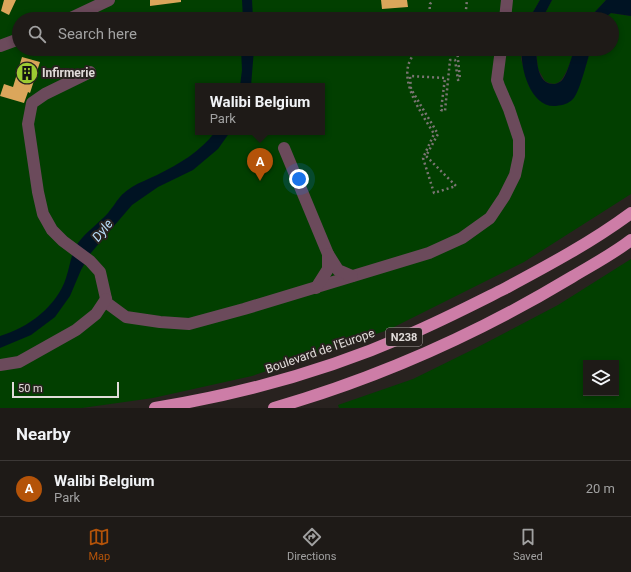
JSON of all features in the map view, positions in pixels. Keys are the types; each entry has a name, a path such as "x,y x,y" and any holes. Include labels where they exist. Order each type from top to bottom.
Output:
{"highway":[{"name":"Boulevard de l'Europe","path":"156,408 273,383 338,362 408,335 537,272 615,225 631,212"},
{"name":"N238","path":"276,408 350,384 415,358 480,328 551,290 631,240"}],"lane":[{"path":"84,12 109,0"},
{"path":"506,12 507,0"},
{"path":"0,46 12,42"},
{"path":"90,72 45,94 32,103 28,124 34,169 43,214 52,230 63,241 90,261 100,272 107,303 126,317 160,322 189,324 316,288 429,253 462,238 490,218 504,197 515,175 519,156 519,138 499,86 498,80 500,56"},
{"path":"284,148 328,254 338,270 352,276"},
{"path":"316,288 328,269 328,254"},
{"path":"0,365 19,362 76,330 96,314 106,299"}],"path":[{"path":"429,12 430,4 433,0"},
{"path":"466,12 467,0"},
{"path":"413,56 409,63 408,75 410,90 434,134 423,158 434,193 456,186 426,156 438,134 411,89 410,76 445,78 441,110 445,111 450,60 455,60 458,80 460,79 458,56"}],"green space":[{"path":"0,0 540,0 533,12 12,12 12,56 521,56 529,87 580,83 589,56 619,56 619,14 631,16 631,194 524,262 388,330 252,376 153,398 82,408 0,408"},
{"path":"552,0 606,0 595,12 546,12"},
{"path":"537,56 572,56 563,78 557,83 554,84 545,81 538,69"},
{"path":"631,259 631,408 339,408 338,405 413,379 558,305"}],"water":[{"path":"242,0 252,0 253,12 243,12"},
{"path":"540,0 552,0 546,12 533,12"},
{"path":"606,0 631,0 631,16 619,14 619,12 595,12"},
{"path":"241,56 253,56 251,83 240,83"},
{"path":"537,56 541,77 549,84 555,84 561,81 565,76 573,56 589,56 576,95 569,102 556,106 547,105 540,101 534,94 525,76 522,57"},
{"name":"Dyle","path":"212,135 228,135 218,149 193,170 158,187 132,205 90,254 81,270 70,296 55,317 31,335 0,348 0,336 21,328 49,307 62,288 72,255 78,243 108,213 127,190 181,162 203,146"}],"building":[{"path":"4,0 16,0 9,15 1,11"},
{"path":"150,0 181,0 181,2 150,6"},
{"path":"381,0 407,0 408,7 382,9"},
{"name":"Infirmerie","path":"22,57 40,62 30,93 28,92 24,103 0,96 4,84 13,87"}],"place":[{"name":"Infirmerie","path":"27,73"},
{"name":"Walibi Belgium","path":"260,181"}]}
